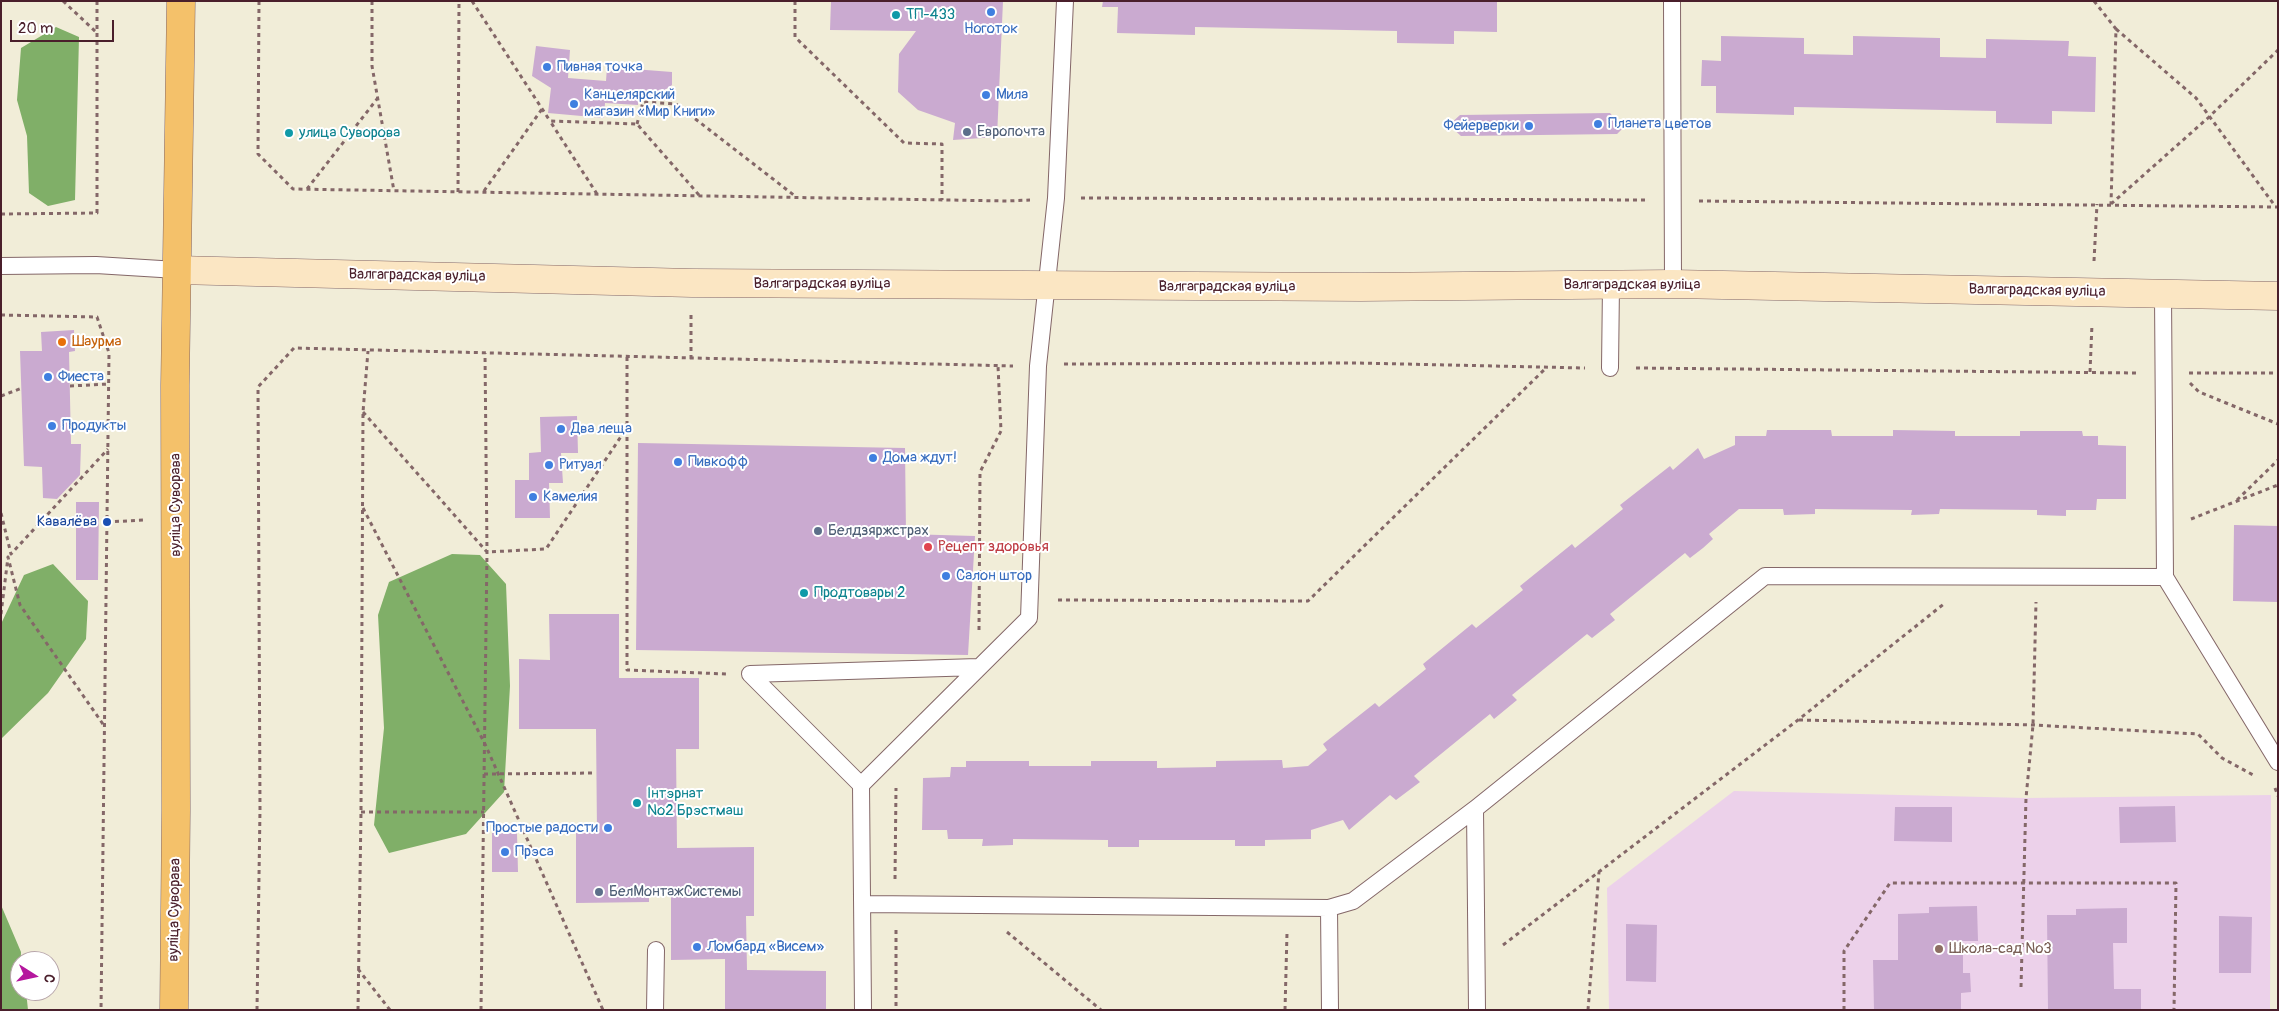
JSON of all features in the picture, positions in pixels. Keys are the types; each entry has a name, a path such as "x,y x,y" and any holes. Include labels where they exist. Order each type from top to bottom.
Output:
{"main road":[{"name":"вуліца Суворава","path":"174,1010 177,270 181,1"},
{"name":"Валгаградская вуліца","path":"177,270 692,283 1046,286 1673,284 2278,296"}],"lane":[{"path":"861,785 1029,618 1038,366 1056,198 1065,1"},
{"path":"1672,1 1673,284"},
{"path":"1,266 96,265 177,270"},
{"path":"1610,368 1611,285"},
{"path":"2163,295 2173,373 2165,529 2165,576 2278,762"},
{"path":"863,904 1329,908 1354,901 1475,809 1765,576 1977,578 2165,576"},
{"path":"750,674 978,667"},
{"path":"750,674 861,785 863,1010"},
{"path":"1475,809 1477,1010"},
{"path":"1329,908 1330,1010"},
{"path":"656,950 656,1010"}],"path":[{"path":"64,1 97,32"},
{"path":"1,214 96,213 98,1"},
{"path":"259,1 258,154 293,189 1007,201 1056,198 2111,204 2276,207"},
{"path":"372,1 372,66 394,190"},
{"path":"458,192 460,1"},
{"path":"472,1 597,194"},
{"path":"795,1 794,37 904,142 942,144 942,200"},
{"path":"2094,1 2116,29 2196,98 2276,207"},
{"path":"2111,204 2116,29"},
{"path":"2111,204 2209,117 2278,50"},
{"path":"306,189 378,99"},
{"path":"637,124 643,102 676,104 796,198"},
{"path":"483,192 542,109"},
{"path":"550,121 637,124 700,196"},
{"path":"691,358 692,283"},
{"path":"1,315 97,317 109,353 101,1010"},
{"path":"257,1010 260,809 258,387 294,348 998,366 1358,363 1610,368 2278,373"},
{"path":"358,1010 363,412 368,351"},
{"path":"481,1010 487,552 484,354"},
{"path":"627,357 625,431 628,670 750,674"},
{"path":"978,667 980,472 1001,431 998,366"},
{"path":"1052,607 1058,600 1308,601 1547,367"},
{"path":"2173,373 2199,392 2278,424"},
{"path":"70,386 109,384"},
{"path":"1,396 22,388"},
{"path":"363,412 487,552"},
{"path":"487,552 546,549 625,431"},
{"path":"1,560 10,555 108,449"},
{"path":"2235,502 2278,460"},
{"path":"2165,529 2278,485"},
{"path":"362,508 484,744 603,1010"},
{"path":"1,513 20,605 105,728"},
{"path":"1,614 10,555"},
{"path":"2021,986 2026,798 2033,725 2036,576"},
{"path":"1476,965 1798,720 1977,578"},
{"path":"1798,720 2033,725 2198,734 2222,758 2260,779"},
{"path":"484,774 596,773"},
{"path":"896,780 896,1010"},
{"path":"2268,784 2275,788 2278,796"},
{"path":"361,812 484,812"},
{"path":"1588,1010 1600,871"},
{"path":"1844,1010 1844,951 1890,883 2024,882 2176,883 2174,1010"},
{"path":"973,905 1101,1010"},
{"path":"1285,1010 1287,907"},
{"path":"358,968 390,1010"}],"shaded area":[{"name":"Школа-сад №3","path":"1734,791 2026,798 2271,795 2270,1010 1609,1010 1607,888"}],"green space":[{"path":"56,27 79,37 75,200 48,206 29,193 27,136 17,100 21,48"},
{"path":"452,554 480,555 506,584 510,686 504,792 466,834 389,853 374,825 384,728 378,615 389,582"},
{"path":"53,564 88,601 86,639 48,693 1,739 1,624 24,575"},
{"path":"1,905 21,951 10,951 10,1001 27,1001 28,1010 1,1010"}],"building":[{"path":"831,1 1003,1 997,137 953,140 955,123 918,110 898,92 899,54 916,31 830,30"},
{"path":"1103,1 1497,1 1497,32 1454,31 1454,44 1397,43 1397,31 1195,27 1195,35 1117,33 1118,7 1102,7"},
{"path":"1721,36 1804,38 1804,54 1853,55 1853,36 1940,38 1940,57 1986,58 1986,39 2069,41 2068,56 2096,57 2095,112 2052,111 2052,124 1996,123 1996,111 1794,107 1794,115 1716,113 1716,86 1701,86 1702,60 1721,61"},
{"path":"536,46 570,50 568,78 606,81 607,67 672,72 672,85 656,96 638,96 638,105 605,103 604,118 548,113 551,88 532,76"},
{"path":"1610,113 1623,128 1617,134 1461,136 1449,125 1460,115"},
{"path":"74,330 75,351 69,352 71,444 81,444 80,475 57,499 43,498 42,467 24,466 20,351 42,351 41,332"},
{"path":"577,416 578,453 561,453 563,483 549,483 550,518 515,518 515,480 529,480 529,453 541,452 540,417"},
{"path":"1767,430 1831,430 1832,436 1893,436 1893,430 1955,431 1955,436 2020,436 2020,431 2082,431 2083,436 2098,436 2098,445 2126,446 2126,499 2097,499 2096,510 2066,510 2066,516 2037,515 2037,510 1940,509 1939,514 1911,515 1912,510 1815,509 1815,514 1784,515 1783,509 1739,509 1709,534 1713,539 1703,548 1690,558 1685,553 1610,614 1615,620 1592,638 1587,634 1512,695 1517,700 1494,719 1490,714 1414,776 1420,782 1396,800 1390,795 1349,830 1343,820 1311,830 1311,839 1265,840 1265,846 1235,846 1235,840 1139,840 1139,847 1108,847 1108,840 1013,839 1013,845 982,846 983,839 948,839 947,830 922,830 923,778 950,777 951,767 966,767 966,761 1029,761 1029,766 1091,766 1091,761 1157,761 1157,768 1216,767 1216,761 1282,760 1283,768 1308,766 1327,750 1323,744 1375,703 1379,707 1426,669 1423,664 1472,624 1476,628 1523,590 1520,586 1572,544 1575,548 1623,509 1620,505 1670,466 1673,470 1698,448 1704,459 1735,445 1735,436 1766,436"},
{"name":"Продтовары 2","path":"638,443 905,448 906,534 975,536 968,655 636,650"},
{"path":"76,502 99,502 98,580 76,580"},
{"path":"2234,525 2278,526 2278,602 2233,601"},
{"name":"Інтэрнат №2 Брэстмаш","path":"549,614 619,614 619,678 699,678 699,749 676,749 677,848 754,847 754,916 746,916 747,970 826,971 826,1010 725,1010 725,959 671,960 671,892 649,892 649,902 576,903 576,833 597,832 596,729 519,729 519,659 550,660"},
{"path":"2175,806 2176,842 2120,843 2119,807"},
{"path":"1895,807 1952,807 1952,842 1894,841"},
{"name":"Прэса","path":"492,833 517,833 518,872 492,872"},
{"path":"1977,906 1978,941 1963,941 1963,973 1970,973 1971,992 1961,993 1961,1010 1874,1010 1873,960 1898,960 1898,914 1929,913 1929,907"},
{"path":"2127,908 2127,943 2113,943 2114,989 2141,989 2141,1010 2048,1010 2047,915 2076,915 2076,909"},
{"path":"2219,916 2252,917 2251,973 2219,973"},
{"path":"1626,924 1657,925 1656,982 1626,981"}],"place":[{"name":"Ноготок","path":"991,12"},
{"name":"ТП-433","path":"896,15"},
{"name":"Пивная точка","path":"547,67"},
{"name":"Мила","path":"986,95"},
{"name":"Канцелярский магазин «Мир Книги»","path":"574,104"},
{"name":"Планета цветов","path":"1598,124"},
{"name":"Фейерверки","path":"1529,126"},
{"name":"Европочта","path":"967,132"},
{"name":"улица Суворова","path":"289,133"},
{"name":"Шаурма","path":"62,342"},
{"name":"Фиеста","path":"48,377"},
{"name":"Продукты","path":"52,426"},
{"name":"Два леща","path":"561,429"},
{"name":"Дома ждут!","path":"873,458"},
{"name":"Пивкофф","path":"678,462"},
{"name":"Ритуал","path":"549,465"},
{"name":"Камелия","path":"533,497"},
{"name":"Кавалёва","path":"107,522"},
{"name":"Белдзяржстрах","path":"818,531"},
{"name":"Рецепт здоровья","path":"928,547"},
{"name":"Салон штор","path":"946,576"},
{"name":"Продтовары 2","path":"804,593"},
{"name":"Інтэрнат №2 Брэстмаш","path":"637,803"},
{"name":"Простые радости","path":"608,828"},
{"name":"Прэса","path":"505,852"},
{"name":"БелМонтажСистемы","path":"599,892"},
{"name":"Ломбард «Висем»","path":"697,947"},
{"name":"Школа-сад №3","path":"1939,949"}]}
